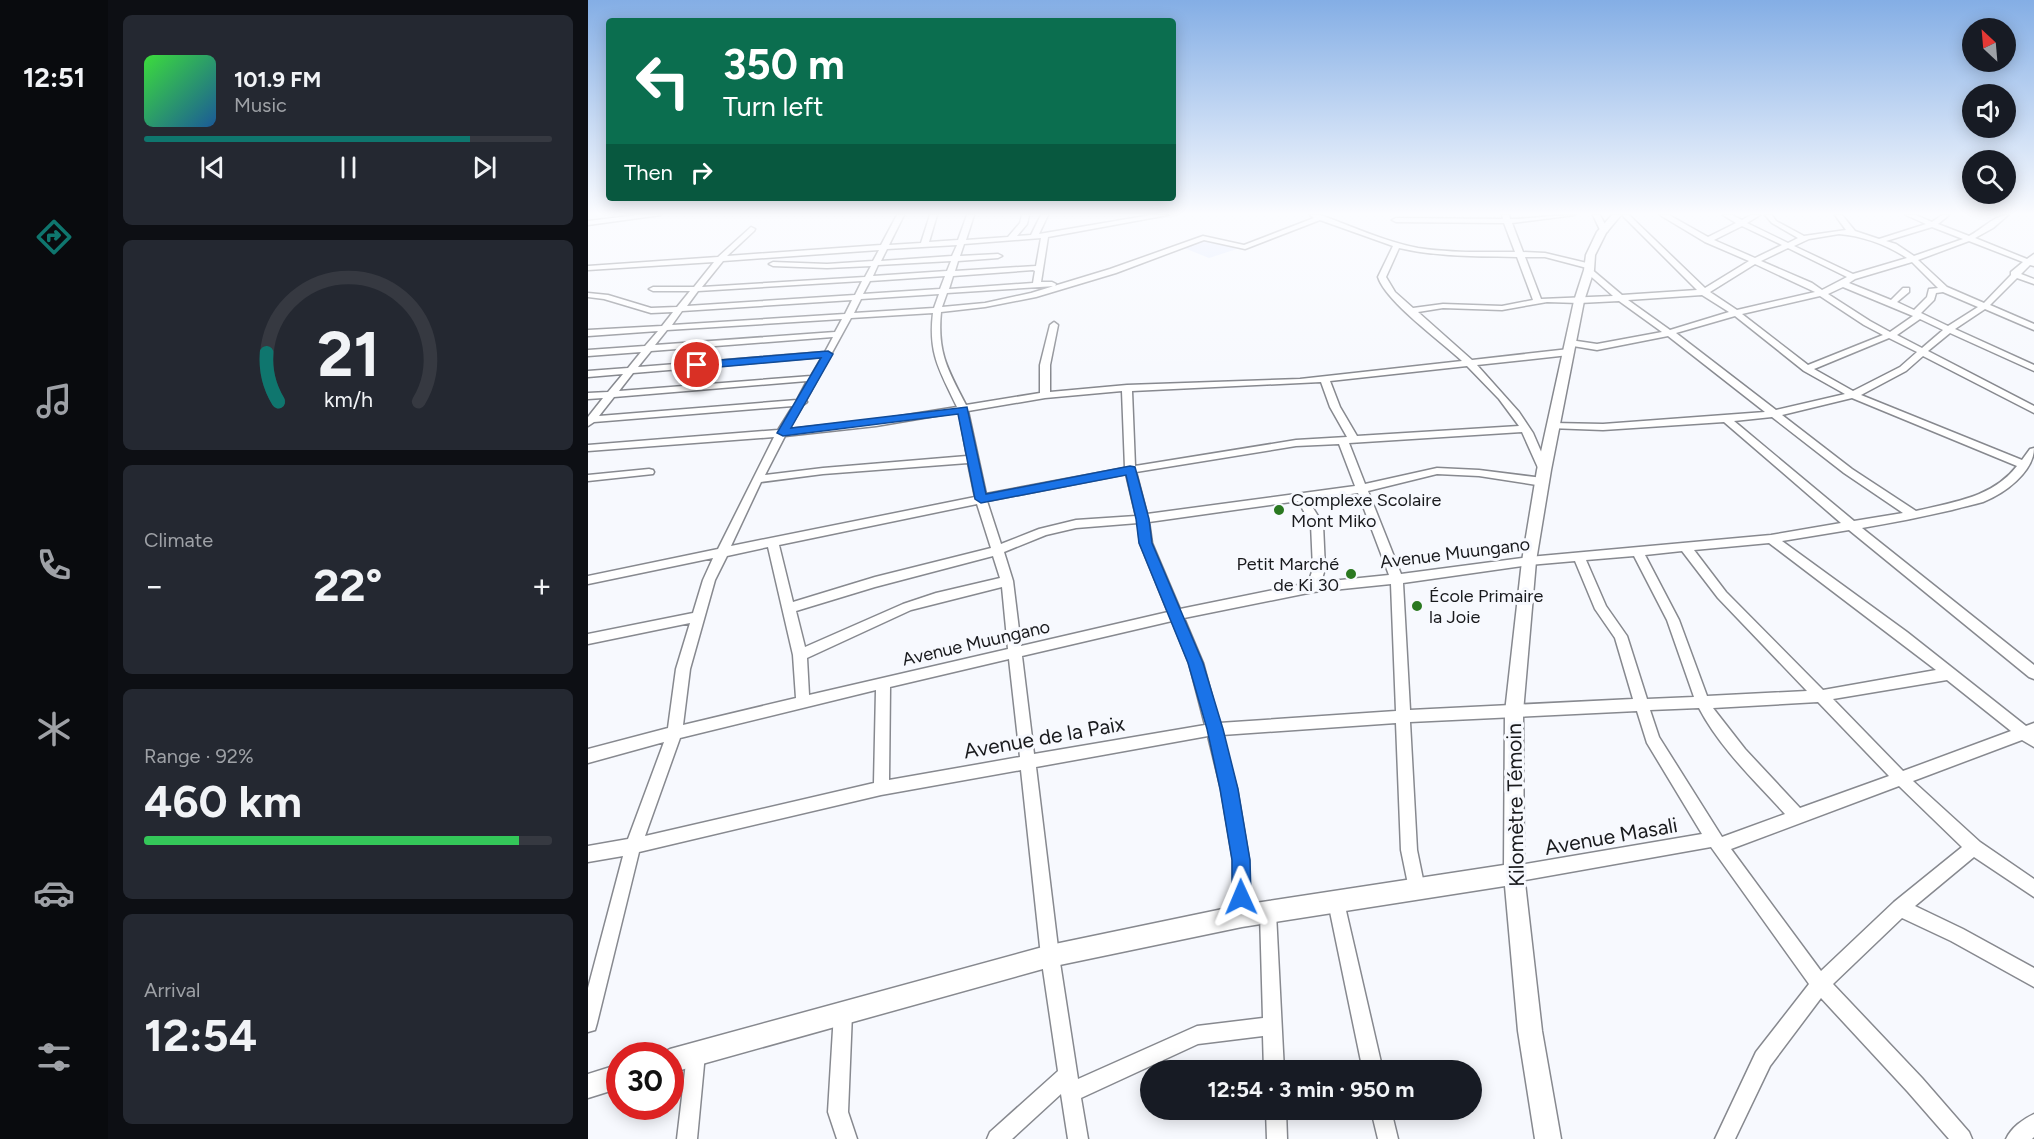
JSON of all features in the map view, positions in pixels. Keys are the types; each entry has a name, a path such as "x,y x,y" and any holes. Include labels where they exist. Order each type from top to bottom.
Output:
{"main road":[{"name":"Kilomètre Témoin","path":"1548,1139 1527,1008 1514,874 1514,712 1529,561 1553,426 1579,301 1589,268"},
{"path":"684,1057 1050,956 1242,916 1514,874"},
{"path":"588,1086 606,1080"}],"street":[{"path":"589,421 713,268"},
{"path":"588,1023 633,846 675,733 683,669 696,617 709,580 770,453 802,402 873,268"},
{"path":"952,268 937,310 935,330 939,360 963,410 981,499 1007,581 1017,652 1027,762 1050,956 1078,1139"},
{"path":"985,305 994,268"},
{"path":"588,333 985,305 1024,297 1115,268"},
{"path":"788,608 875,582 996,551 1061,527 1143,519 1360,489 1437,471 1544,476 1525,429 1502,397 1468,361 1411,311 1382,280 1387,268"},
{"path":"1525,268 1538,302"},
{"path":"1589,268 1619,297 1848,471 1914,515"},
{"path":"1680,268 1704,292 1736,313 1807,369 1853,395 2022,464"},
{"path":"1411,311 1443,306 1512,308 1538,302 1704,292 1742,268"},
{"path":"1769,268 1822,293 1888,335 2034,410"},
{"path":"1835,268 1852,276"},
{"path":"588,448 783,433 876,423 1045,395 1127,388 1225,386 1324,379 1569,348 1597,347 1668,333 1736,313 1822,293 1843,284 1852,276 1878,268"},
{"path":"1922,268 1944,289 2034,327"},
{"path":"1553,426 1603,427 1726,419 1773,414 1853,395 1903,369 1949,329 1984,306 2022,268"},
{"path":"653,289 1039,270 1037,285"},
{"path":"2014,274 2034,282"},
{"path":"588,295 605,297 651,311 1071,283"},
{"path":"1843,284 1892,303 2034,368"},
{"path":"1807,369 1896,333 1917,315 1931,298 1932,291 1944,289"},
{"path":"1892,303 1906,290"},
{"path":"1045,395 1045,365 1054,325"},
{"path":"588,353 839,334"},
{"path":"588,374 828,354"},
{"path":"588,396 815,378"},
{"path":"1324,379 1348,439 1360,489 1397,579 1409,850 1417,889"},
{"path":"1127,388 1130,470 1143,519 1148,551 1196,663 1215,729 1229,789 1241,860 1242,916"},
{"path":"589,421 802,402"},
{"path":"1726,419 1852,526 2034,673"},
{"path":"588,580 1130,470 1296,443 1525,429"},
{"name":"Avenue Muungano","path":"588,756 883,683 1176,615 1313,587 1397,579 1529,561 1686,549 1771,539 1914,515 1980,499 1997,490 2013,478 2034,451"},
{"path":"758,479 823,471 974,459"},
{"path":"588,478 649,472"},
{"path":"1302,497 1317,524 1319,569 1313,587"},
{"path":"1771,539 1902,636 1947,674 2031,735"},
{"path":"773,543 800,655 803,702"},
{"path":"1686,549 1722,595 1900,779 1974,847 2034,890"},
{"path":"1638,553 1673,620 1703,703 1725,736 1797,817"},
{"path":"1579,557 1600,607 1610,624 1621,636 1641,706 1659,753 1717,842 1820,984 1915,1085 1962,1139"},
{"path":"800,655 907,607 1007,581"},
{"path":"588,639 696,617"},
{"name":"Avenue de la Paix","path":"588,854 633,846 881,788 1215,729 1404,716 1820,696 1947,674"},
{"path":"881,788 883,683"},
{"name":"Avenue Masali","path":"1514,874 1717,842 1797,817 2031,735"},
{"path":"1725,1139 1763,1059 1820,984 1900,908 1974,847"},
{"path":"1336,902 1371,1060"},
{"path":"1900,908 1956,935 2034,978"},
{"path":"1268,913 1274,1060"},
{"path":"843,1013 838,1112 847,1139"},
{"path":"997,1139 1070,1083 1197,1035 1273,1026"},
{"path":"687,1139 696,1054"},
{"path":"1276,1120 1277,1139"},
{"path":"1383,1120 1388,1139"},
{"path":"2016,1139 2034,1124"}],"place":[{"name":"Complexe Scolaire Mont Miko","path":"1279,510"},
{"name":"Petit Marché de Ki 30","path":"1351,574"},
{"name":"École Primaire la Joie","path":"1417,606"}],"route":[{"path":"697,365 828,354 783,433 876,423 963,410 981,499 1130,470 1143,519 1146,543 1154,567 1196,663 1215,729 1229,789 1241,860 1241,897"}]}
